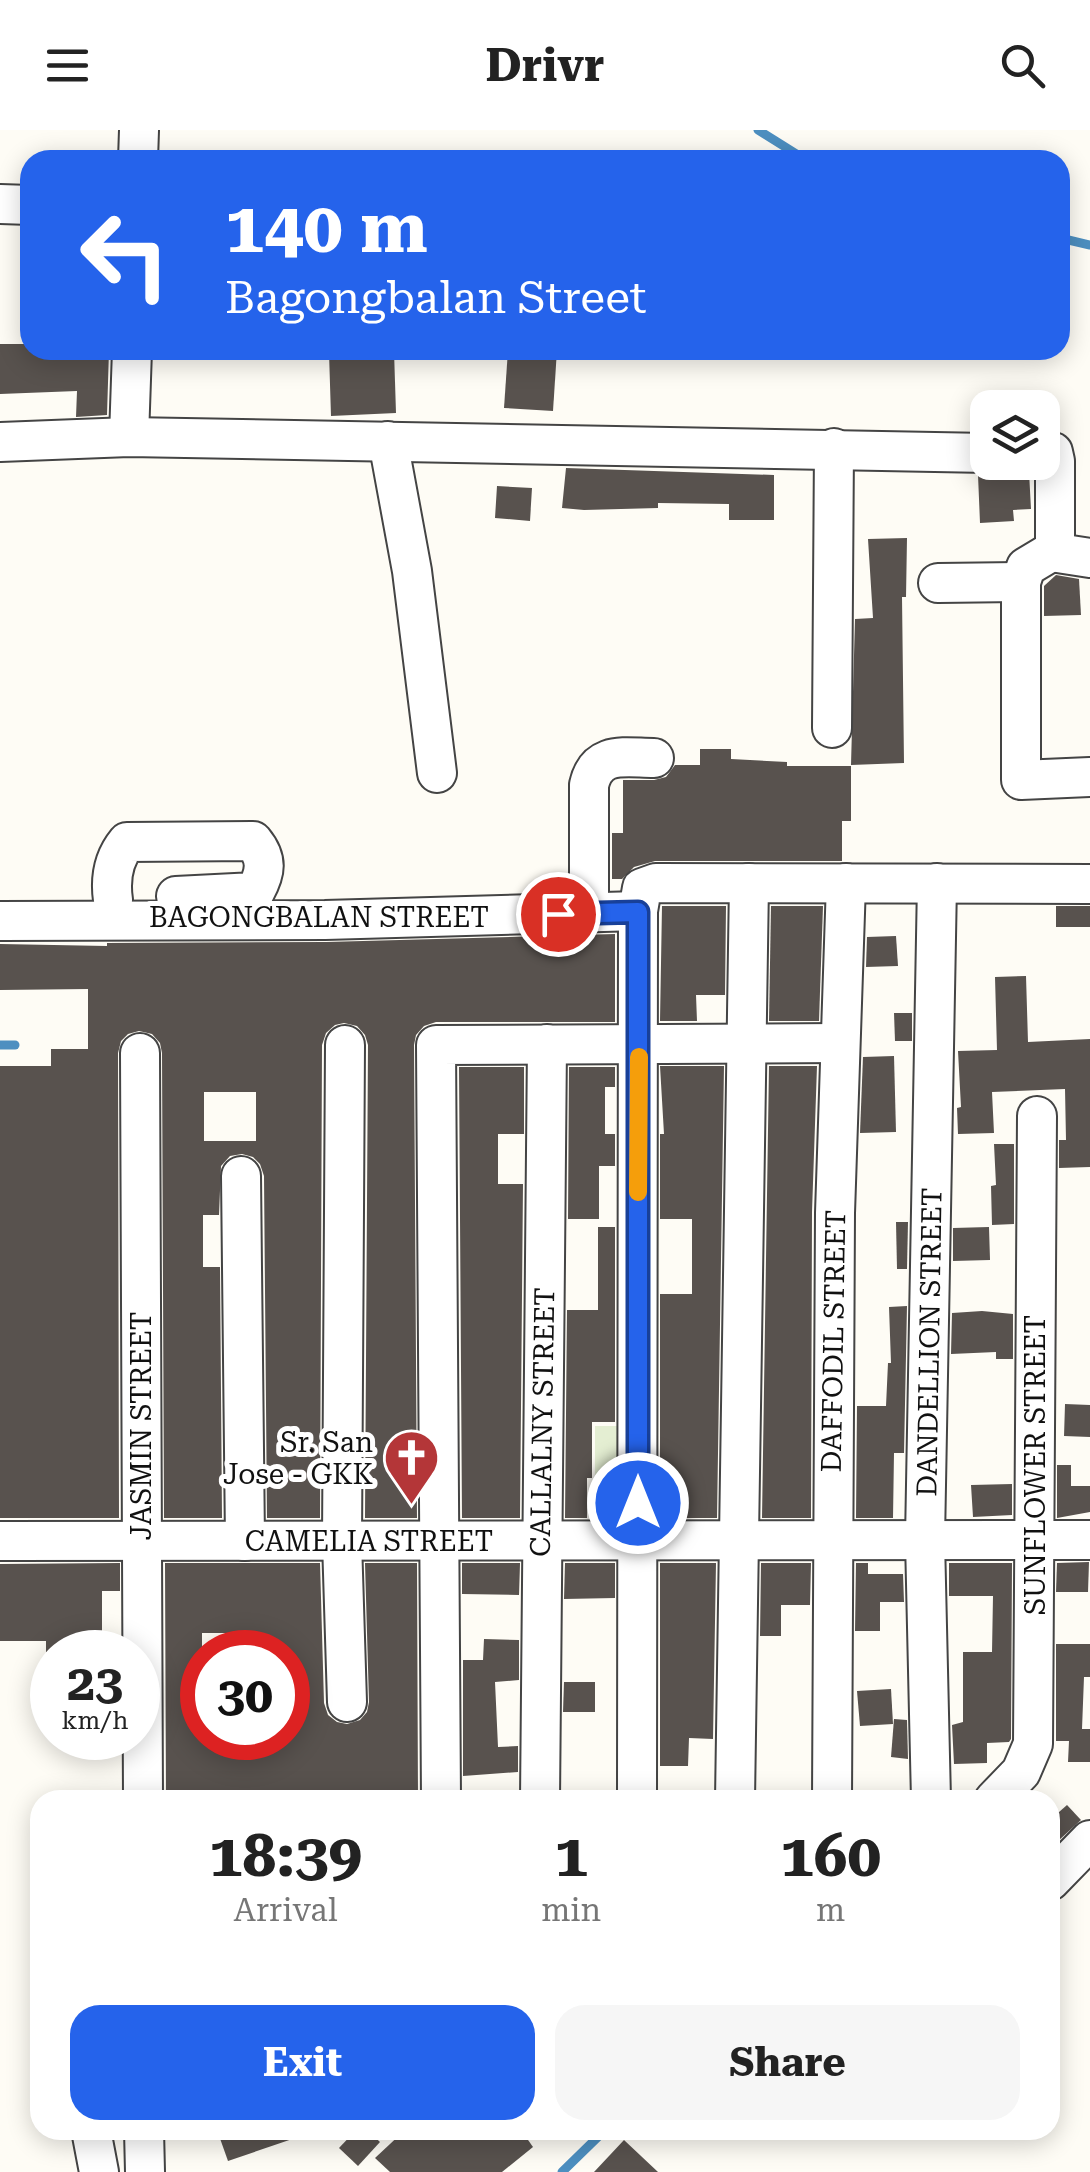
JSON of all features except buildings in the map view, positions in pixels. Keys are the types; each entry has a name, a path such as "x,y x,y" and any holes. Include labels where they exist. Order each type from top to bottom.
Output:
{"street":[{"path":"129,437 132,360"},
{"path":"0,442 129,437 970,452"},
{"path":"388,441 412,571 437,773"},
{"path":"832,728 834,448"},
{"path":"1063,458 1056,543 1051,552 1026,567 1022,582 1021,780 1090,778"},
{"path":"1051,552 1090,558"},
{"path":"938,583 1022,582"},
{"path":"589,913 593,770 616,758 654,758"},
{"path":"735,1790 749,883"},
{"path":"637,1790 638,912 642,888 650,884 749,883 1090,884"},
{"name":"DAFFODIL STREET","path":"832,1790 831,1540 846,883"},
{"name":"DANDELLION STREET","path":"931,1790 925,1540 937,883"},
{"path":"0,911 112,900"},
{"name":"BAGONGBALAN STREET","path":"0,922 342,920 638,912"},
{"path":"441,1790 436,1045 840,1043"},
{"name":"CALLALNY STREET","path":"540,1790 547,1044"},
{"path":"345,1045 342,1541 347,1702"},
{"name":"JASMIN STREET","path":"140,1053 143,1790"},
{"name":"SUNFLOWER STREET","path":"1004,1790 1021,1772 1033,1744 1037,1116"},
{"path":"241,1176 246,1541"},
{"path":"831,1540 1090,1540"},
{"name":"CAMELIA STREET","path":"0,1542 831,1540"},
{"path":"1060,1871 1090,1840"},
{"path":"94,2140 99,2172"},
{"path":"144,2140 145,2172"}],"green space":[{"path":"595,1426 634,1426 634,1530 595,1530"}],"waterway":[{"path":"758,130 790,150"},
{"path":"1070,240 1090,245"},
{"path":"0,1045 15,1045"},
{"path":"562,2172 595,2140"}],"slow traffic":[{"path":"638,1192 639,1057"}],"place":[{"name":"Sr. San Jose - GKK","path":"412,1507"}],"route":[{"path":"558,914 638,912 638,1503"}]}
